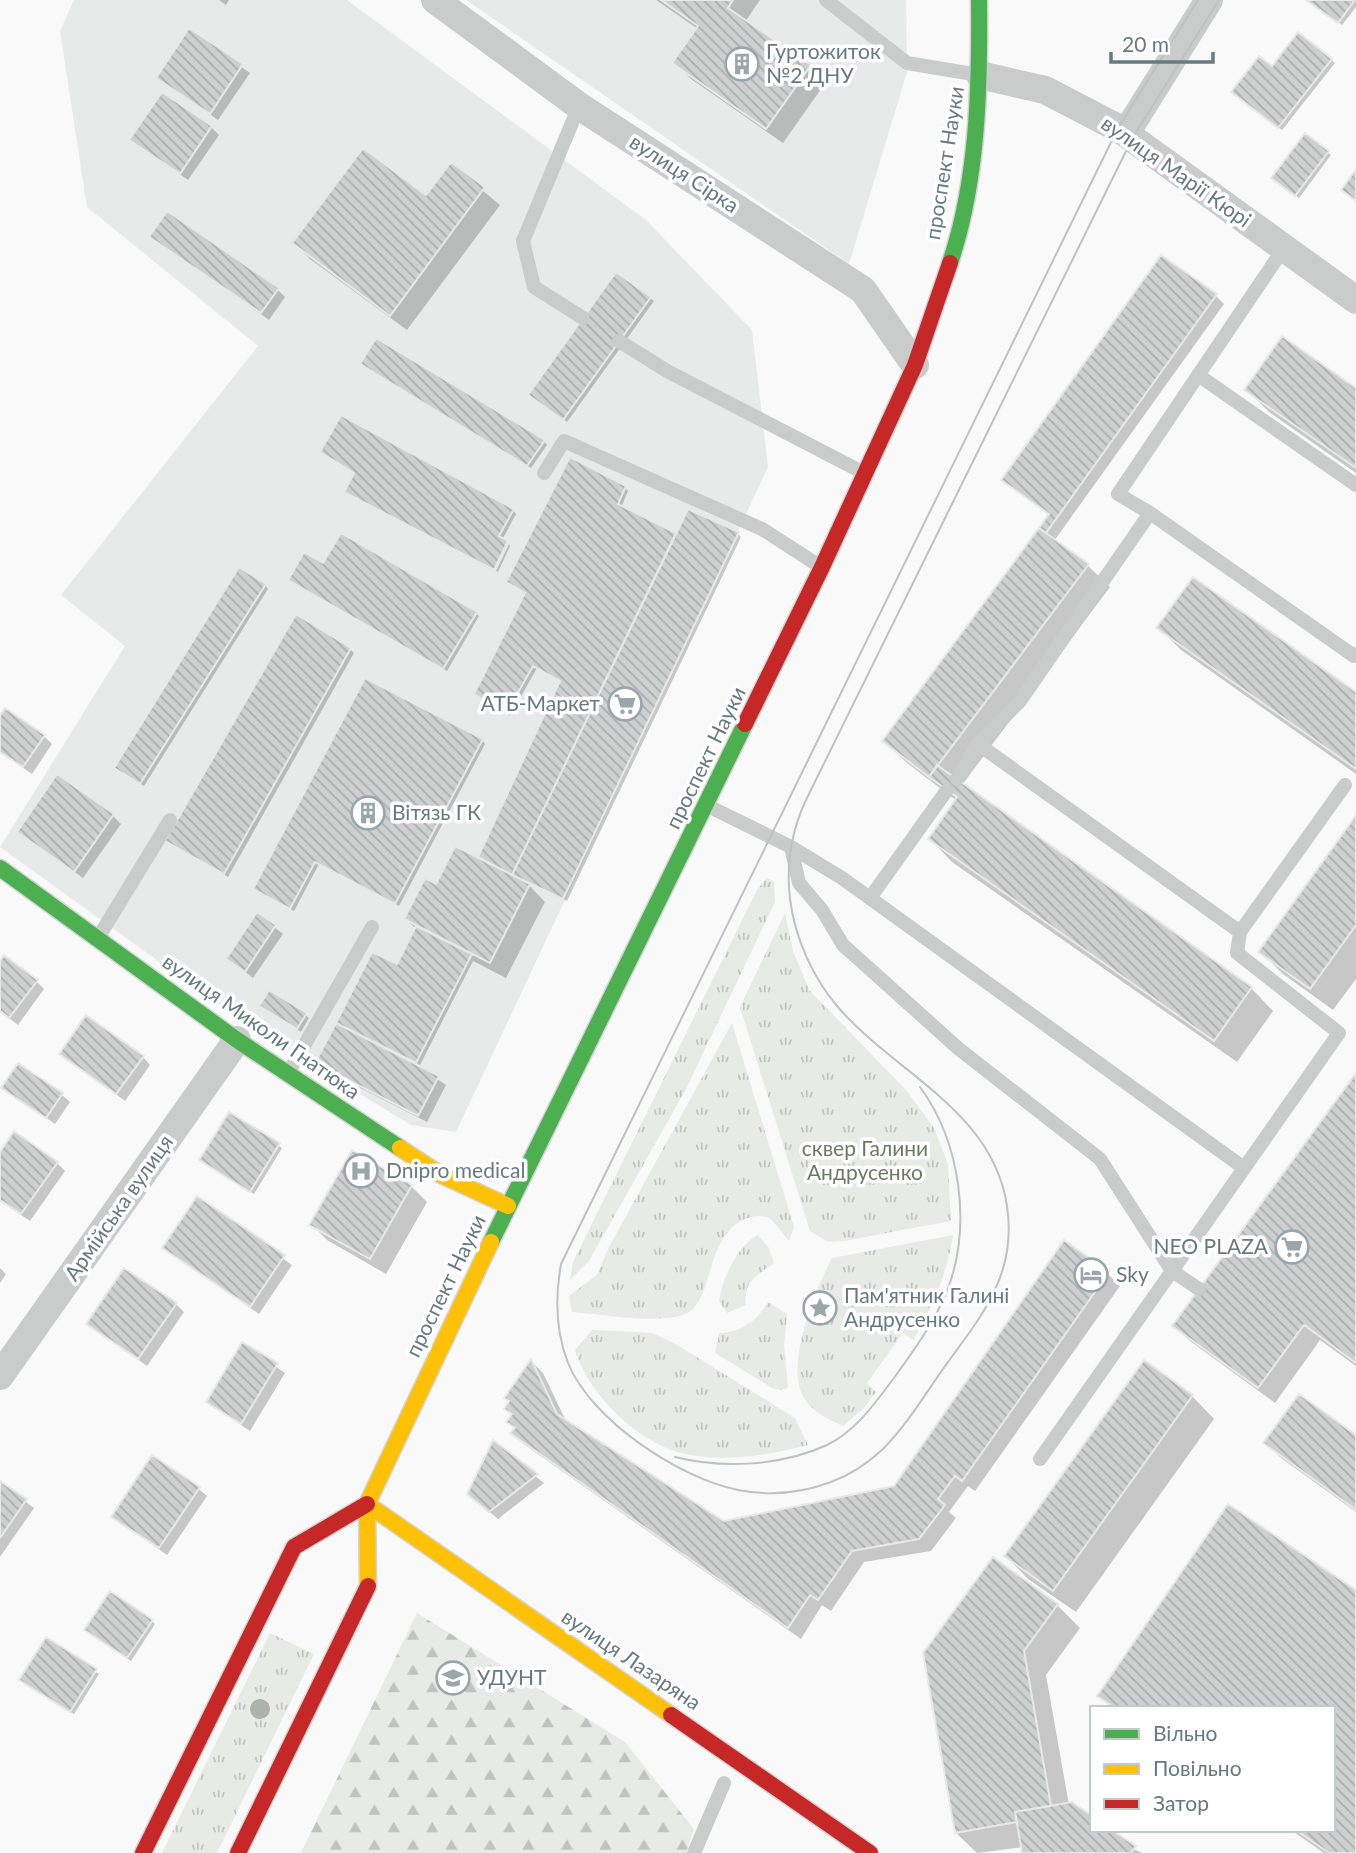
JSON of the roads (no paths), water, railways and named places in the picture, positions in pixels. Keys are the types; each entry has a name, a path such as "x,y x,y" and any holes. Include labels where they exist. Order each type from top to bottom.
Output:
{"main road":[{"name":"проспект Науки","path":"238,1853 370,1583 367,1504 508,1206 822,567 915,365 958,238 971,160 980,75 979,0"},
{"name":"вулиця Миколи Гнатюка","path":"0,868 237,1040 441,1175 508,1206"},
{"path":"143,1853 294,1546 367,1504"},
{"name":"вулиця Лазаряна","path":"367,1504 870,1853"}],"street":[{"name":"вулиця Сірка","path":"435,0 579,106 863,290 915,365"},
{"path":"1126,133 1209,0"},
{"name":"вулиця Марії Кюрі","path":"980,75 1045,90 1126,133 1356,300"},
{"name":"Армійська вулиця","path":"0,1377 237,1040"}],"lane":[{"path":"825,0 907,63 980,75"},
{"path":"579,106 523,242 534,287 583,318"},
{"path":"1284,248 1118,494 1150,513 1354,656 1356,654"},
{"path":"619,341 667,371 866,475"},
{"path":"1199,375 1356,485"},
{"path":"544,473 564,441 762,529 822,567"},
{"path":"870,898 952,785 978,744 1020,701 1150,513"},
{"path":"978,744 1240,932"},
{"path":"1040,1459 1339,1033 1237,953 1240,932 1345,785"},
{"path":"706,806 791,847 870,898 1244,1168"},
{"path":"98,938 170,820"},
{"path":"791,847 799,883 822,910 843,945 959,1049 1100,1159 1172,1271 1199,1289"},
{"path":"288,1073 372,927"},
{"path":"694,1853 724,1783"}],"tram line":[{"path":"1198,0 1118,128 561,1264 557,1302 559,1327 568,1363 579,1384 616,1425 640,1443 664,1460 715,1483 750,1492 797,1491 831,1482 865,1464 883,1449 914,1410 979,1318 1001,1276 1008,1246 1009,1226 1007,1206 998,1173 983,1144 962,1118 860,1030 837,1006 820,982 800,942 792,914 789,886 791,849 805,802 1133,137 1219,0"},
{"path":"675,1457 713,1463 752,1463 791,1457 827,1445 847,1432 864,1416 916,1347 947,1291 955,1266 960,1213 953,1159 934,1109 920,1087"}],"place":[{"name":"Гуртожиток №2 ДНУ","path":"742,64"},
{"name":"АТБ-Маркет","path":"625,704"},
{"name":"Вітязь ГК","path":"368,813"},
{"name":"Dnipro medical","path":"361,1171"},
{"name":"NEO PLAZA","path":"1292,1247"},
{"name":"Sky","path":"1091,1275"},
{"name":"Пам'ятник Галині Андрусенко","path":"820,1308"},
{"name":"УДУНТ","path":"453,1678"}],"park label":[{"name":"сквер Галини Андрусенко","path":"865,1161"}]}
